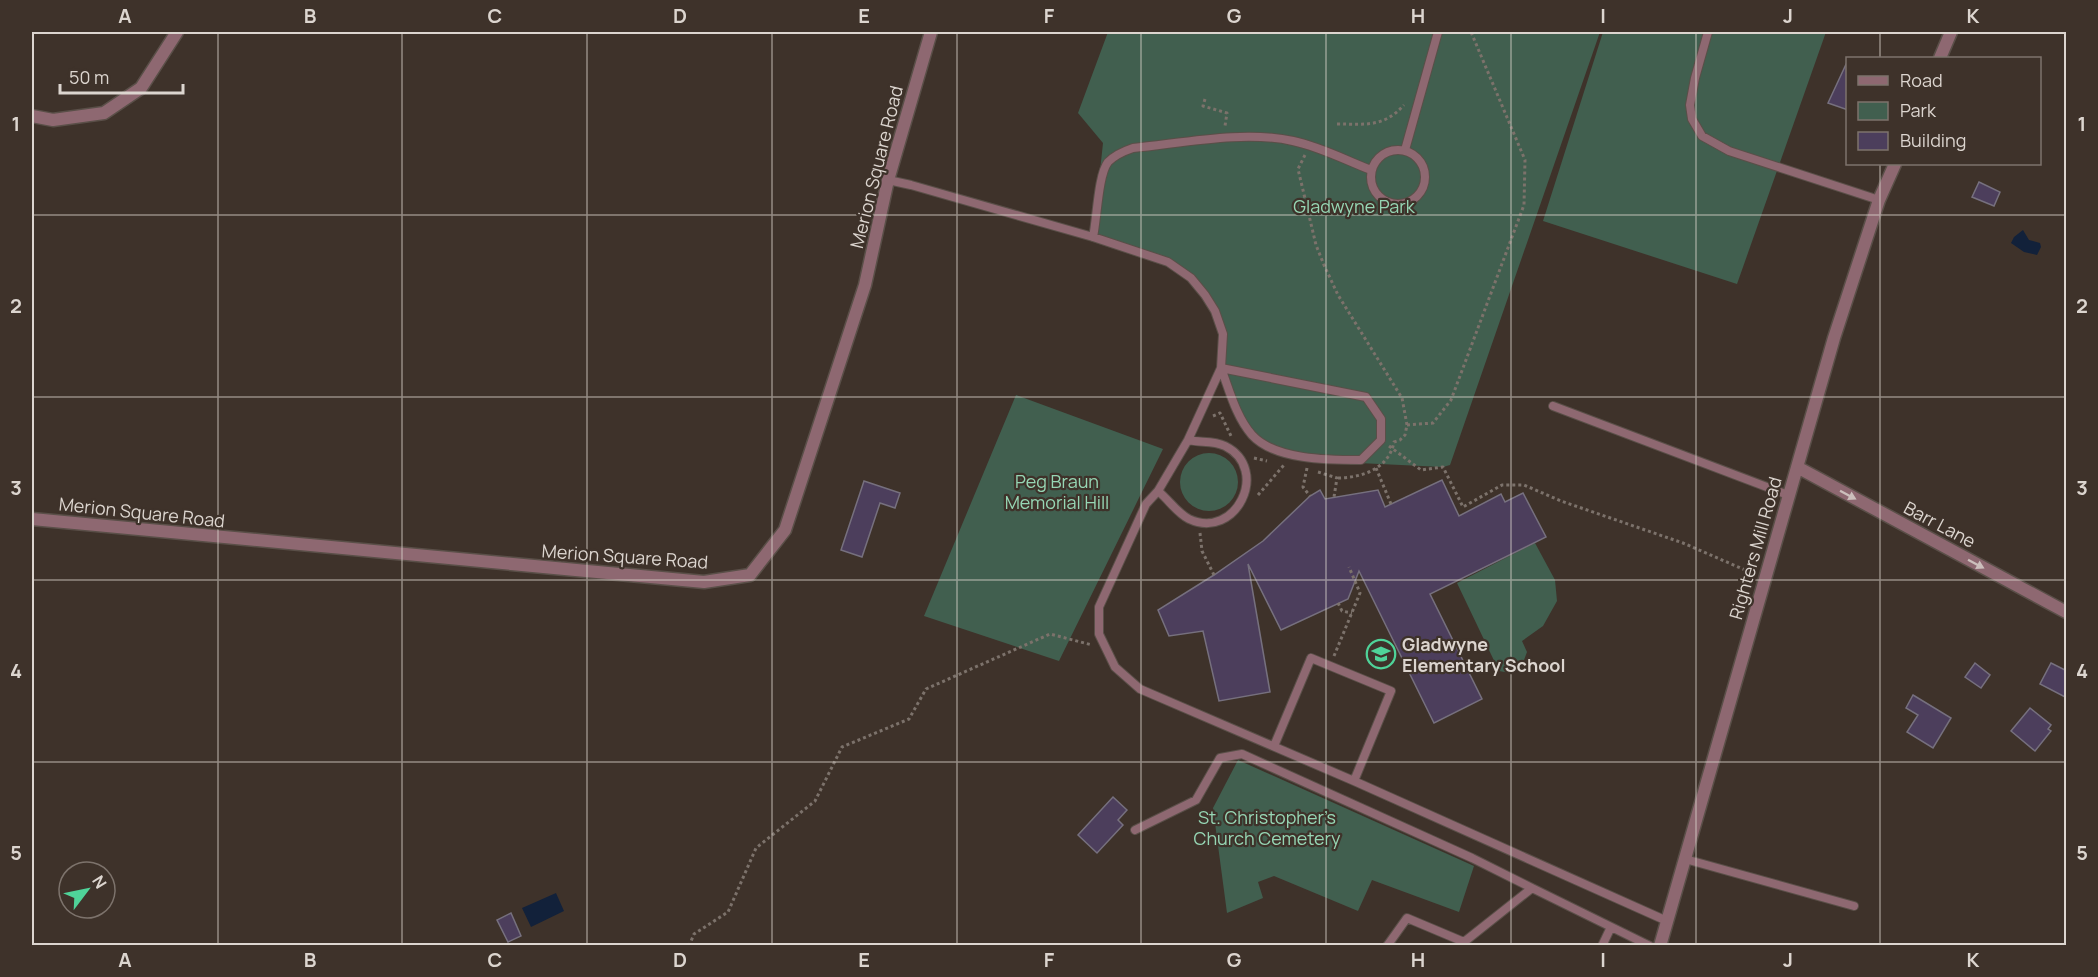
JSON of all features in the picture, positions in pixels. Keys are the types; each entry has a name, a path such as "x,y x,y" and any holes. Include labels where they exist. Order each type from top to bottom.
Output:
{"street":[{"path":"32,116 53,120 104,113 141,88 177,32"},
{"name":"Merion Square Road","path":"32,519 704,582 750,575 785,530 865,285 888,180 931,32"},
{"path":"1940,57 1951,32"},
{"name":"Righters Mill Road","path":"1660,945 1834,338 1879,200 1895,165"},
{"name":"Barr Lane","path":"1797,467 2067,612"}],"lane":[{"path":"1405,150 1438,32"},
{"path":"1708,32 1690,105 1692,119 1702,136 1729,151 1879,200"},
{"path":"1093,237 1103,171 1109,161 1133,148 1267,137 1310,145 1371,170"},
{"path":"1396,149 1405,150 1412,153 1422,164 1425,179 1420,193 1408,202 1394,204 1380,197 1372,185 1371,170 1380,155 1396,149"},
{"path":"888,180 1093,237 1168,262 1191,278 1215,311 1223,334 1221,368 1188,440 1158,491 1146,504 1099,607 1099,634 1114,667 1140,689 1354,781 1667,921"},
{"path":"1221,368 1366,398 1381,419 1381,440 1361,460 1316,460 1264,446 1250,433 1237,410 1221,368"},
{"path":"1553,406 1788,495"},
{"path":"1158,491 1178,512 1204,523 1217,521 1230,515 1239,506 1245,493 1247,479 1244,466 1236,454 1225,446 1212,442 1188,440"},
{"path":"1274,746 1311,658 1391,691 1354,781"},
{"path":"1135,830 1196,800 1220,758 1242,754 1472,858 1650,945"},
{"path":"1685,859 1854,906"},
{"path":"1387,945 1407,918 1465,944 1532,888"},
{"path":"1602,945 1611,927"}],"path":[{"path":"1407,425 1433,423 1451,400 1524,205 1525,159 1472,32"},
{"path":"1205,99 1203,106 1227,113"},
{"path":"1337,124 1383,122 1405,104"},
{"path":"1310,145 1298,169 1316,245 1338,296 1395,384 1402,398 1407,425 1405,435 1394,442 1385,461 1365,475 1337,478 1317,472"},
{"path":"1210,422 1214,414 1220,413 1231,436 1239,443"},
{"path":"1222,436 1231,436"},
{"path":"1381,440 1421,470 1443,467 1463,507 1503,485 1524,485 1561,501 1683,543 1765,578"},
{"path":"1253,503 1285,465 1254,458 1255,467"},
{"path":"1296,466 1307,468 1303,487 1310,496"},
{"path":"1376,468 1391,504"},
{"path":"1334,497 1337,478"},
{"path":"1257,486 1258,495"},
{"path":"1195,530 1202,532 1202,551 1214,575"},
{"path":"1330,666 1360,593 1348,567"},
{"path":"1338,603 1342,610 1352,613"},
{"path":"689,945 694,934 728,912 756,848 814,801 842,747 909,719 926,688 1050,634 1106,648"}],"green space":[{"name":"Gladwyne Park","path":"1108,32 1600,32 1450,465 1443,467 1316,461 1264,446 1250,433 1221,368 1223,333 1205,295 1168,262 1093,237 1103,143 1078,113"},
{"path":"1603,32 1826,32 1737,284 1543,221"},
{"name":"Peg Braun Memorial Hill","path":"1016,395 1163,449 1059,661 924,616"},
{"path":"1209,453 1220,455 1233,466 1238,482 1236,493 1225,506 1209,511 1198,509 1185,498 1180,482 1182,471 1193,458"},
{"path":"1535,543 1555,580 1557,601 1543,626 1522,641 1527,652 1521,668 1510,673 1499,671 1457,583"},
{"name":"St. Christopher’s Church Cemetery","path":"1238,760 1474,866 1459,912 1372,880 1358,911 1274,876 1258,882 1263,898 1227,913 1213,808"}],"water":[{"path":"2023,230 2029,240 2040,243 2041,247 2037,255 2024,252 2011,243 2014,237"},
{"path":"556,893 564,911 531,927 522,908"}],"building":[{"path":"1846,64 1846,109 1828,103"},
{"path":"1979,182 2000,192 1994,206 1972,197"},
{"path":"1442,480 1459,516 1501,494 1505,502 1523,493 1546,537 1430,594 1482,699 1434,723 1359,571 1348,599 1281,630 1248,564 1270,692 1219,701 1203,631 1169,636 1158,610 1263,541 1310,496 1320,490 1325,499 1378,490 1385,507"},
{"path":"864,481 900,493 895,508 880,503 862,557 841,550"},
{"path":"1975,663 1990,675 1981,688 1965,677"},
{"path":"2051,663 2067,671 2067,698 2040,684"},
{"path":"1913,695 1951,718 1933,748 1907,732 1918,715 1906,708"},
{"path":"2030,708 2051,725 2048,729 2051,731 2035,751 2011,731"},
{"path":"1113,797 1127,810 1118,820 1123,825 1097,853 1078,835"},
{"path":"511,913 521,936 508,942 497,920"}],"place":[{"name":"Gladwyne Elementary School","path":"1381,654"}]}
